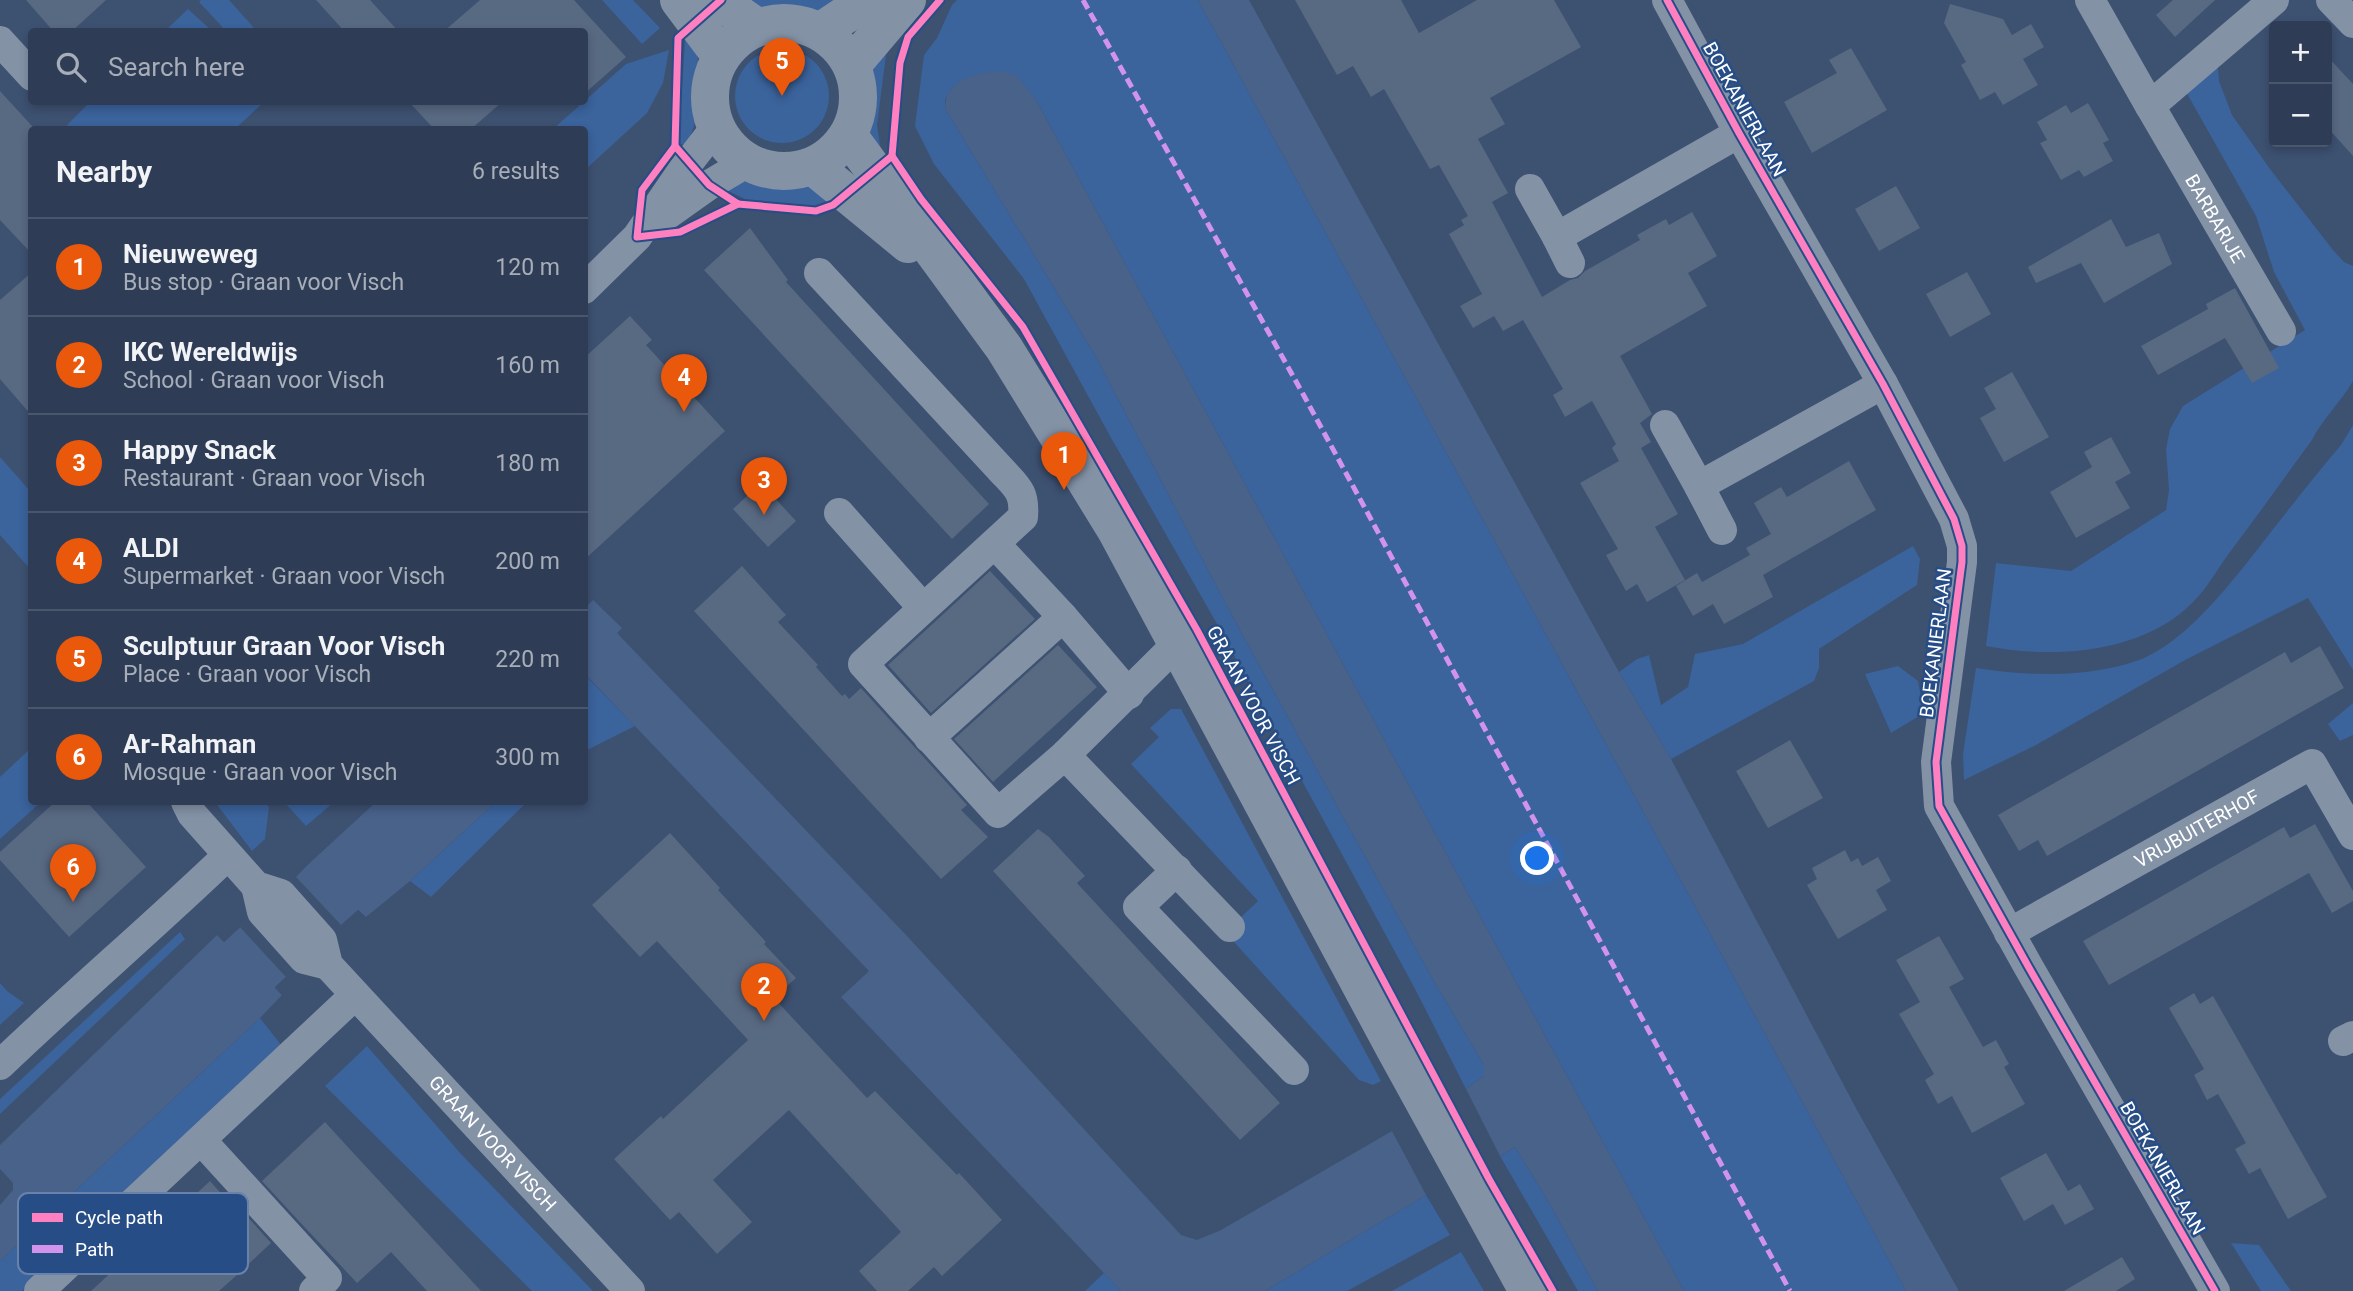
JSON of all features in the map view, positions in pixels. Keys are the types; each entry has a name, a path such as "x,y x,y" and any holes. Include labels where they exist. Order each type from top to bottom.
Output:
{"street":[{"path":"679,0 721,56"},
{"path":"718,0 757,27"},
{"path":"821,31 869,0"},
{"path":"852,65 907,0"},
{"name":"BOEKANIERLAAN","path":"1667,0 1739,133 1883,384 1954,519 1962,546 1962,562 1936,762 1939,806 2215,1291"},
{"name":"BARBARIJE","path":"2090,0 2281,331"},
{"path":"2150,106 2274,0"},
{"path":"2331,0 2353,23"},
{"path":"778,22 800,24 821,31 838,44 852,65 858,89 857,113 848,135 832,154 813,166 791,171 769,170 748,162 730,148 716,127 710,104 711,79 721,56 738,38 757,27 778,22"},
{"path":"0,41 28,72"},
{"path":"637,237 716,127"},
{"path":"1557,237 1739,133"},
{"name":"GRAAN VOOR VISCH","path":"848,135 1004,348 1085,477 1528,1291"},
{"path":"588,285 637,237 709,185 748,162"},
{"name":"GRAAN VOOR VISCH","path":"813,166 955,284"},
{"path":"1530,189 1570,264"},
{"path":"819,273 1021,492 1024,503 1023,517 863,664 998,813 1065,755 1176,645"},
{"path":"1699,486 1883,384"},
{"path":"1665,425 1722,530"},
{"path":"839,513 923,608"},
{"path":"995,544 1129,694"},
{"path":"929,738 1063,617"},
{"path":"1065,755 1230,927"},
{"name":"VRIJBUITERHOF","path":"2009,933 2312,764 2353,835"},
{"name":"GRAAN VOOR VISCH","path":"188,805 192,814 256,886 262,912 304,959 328,965 630,1291"},
{"path":"0,1065 71,997 180,902 228,856"},
{"path":"1177,870 1138,907 1294,1070"},
{"path":"144,1193 355,995"},
{"path":"201,1140 327,1279 314,1291"},
{"path":"39,1291 57,1274"}],"shaded area":[{"path":"229,0 254,28 223,28 199,2"},
{"path":"602,0 633,0 660,28 642,44"},
{"path":"736,0 837,0 819,12 788,8 762,9"},
{"path":"957,0 1198,0 1906,1291 1684,1291 1036,100 951,89 945,100 946,110 1095,355 1236,623 1435,983 1484,1065 1484,1076 1466,1089 1414,987 1217,624 1024,279 934,164 915,126 924,55 937,38"},
{"path":"1198,0 1249,0 1619,672 1671,759 1857,1110 1959,1291 1906,1291"},
{"path":"188,9 209,28 168,28"},
{"path":"689,37 693,39 700,67 696,119 688,145 680,144 679,135 685,41"},
{"path":"782,49 800,53 815,63 825,78 829,96 825,114 815,129 800,139 782,143 764,139 749,129 739,114 735,96 739,78 749,63 764,53"},
{"path":"669,50 663,83 647,113 588,167 588,126 556,126 580,105 588,105 588,98 626,64"},
{"path":"2217,53 2219,81 2232,115 2333,250 2344,262 2353,266 2353,381 2203,591 2172,620 2148,633 2095,649 2039,652 1986,646 1996,563 2071,571 2166,510 2169,490 2166,449 2170,429 2183,406 2305,330 2274,272 2256,216 2181,83"},
{"path":"886,55 877,125 881,152 866,137 871,75 876,56"},
{"path":"1002,71 1017,76 1036,100 1684,1291 1598,1291 1515,1147 1500,1156 1466,1089 1484,1076 1484,1065 1435,983 1236,623 1095,355 946,110 946,100 956,85 973,76"},
{"path":"87,105 261,105 238,126 67,125"},
{"path":"742,182 804,183 832,194 825,202 812,207 747,200 724,189"},
{"path":"2353,425 2353,670 2308,598 2187,659 2036,745 1964,780 1963,754 1976,668 2016,673 2079,673 2120,666 2158,651 2177,638 2213,603 2341,445"},
{"path":"0,457 28,489 28,567 0,535"},
{"path":"1913,546 1920,559 1917,585 1819,649 1819,668 1814,681 1671,759 1619,672 1637,659 1649,655 1661,705 1688,687 1695,654 1743,644"},
{"path":"593,600 622,628 617,633 908,937 1181,1235 1197,1240 1221,1230 1392,1131 1426,1195 1265,1291 1121,1291 841,997 869,971 588,677 588,605"},
{"path":"1898,666 1918,681 1924,713 1891,733 1865,674"},
{"path":"588,678 635,726 588,750"},
{"path":"2353,703 2353,735 2340,741 2328,724"},
{"path":"1171,709 1181,709 1381,1081 1373,1085 1359,1080 1225,932 1258,901 1131,764 1159,737 1150,728"},
{"path":"28,751 28,805 38,805 0,839 0,777"},
{"path":"217,805 269,807 265,839 252,851"},
{"path":"287,805 330,805 306,826"},
{"path":"373,805 493,805 410,881 366,917 358,910 275,987 282,995 260,1018 73,1193 18,1193 18,1244 0,1261 0,1205 13,1190 13,1183 0,1169 0,1145 217,935 224,942"},
{"path":"493,805 524,805 431,897 410,881"},
{"path":"180,932 185,939 0,1114 0,1099"},
{"path":"0,983 24,1003 0,1025"},
{"path":"260,1018 285,1050 129,1193 73,1193"},
{"path":"367,1046 462,1155 593,1291 532,1291 325,1086"},
{"path":"1515,1147 1598,1291 1578,1291 1500,1156"},
{"path":"1426,1195 1450,1235 1347,1291 1265,1291"},
{"path":"2231,1243 2259,1245 2291,1291 2261,1291"},
{"path":"18,1244 18,1274 41,1274 22,1291 0,1291 0,1261"},
{"path":"1461,1252 1484,1291 1392,1291"},
{"path":"1104,1273 1121,1291 1085,1291"}],"pier":[{"path":"306,862 308,864 296,877 341,925 358,910 368,920 364,921 358,915 343,928 280,988 285,993 284,997 275,988 286,977 240,927 224,942 214,932 218,931 224,937"}],"building":[{"path":"26,0 106,0 75,28 50,28"},
{"path":"316,0 370,0 395,28 341,28"},
{"path":"480,0 574,0 626,57 588,90 588,28 448,28"},
{"path":"1295,0 1401,0 1419,33 1477,0 1554,0 1581,47 1490,98 1505,124 1478,139 1508,193 1492,202 1542,297 1640,240 1637,235 1666,219 1669,225 1692,212 1717,256 1688,273 1707,306 1620,356 1652,414 1640,423 1651,442 1641,448 1678,514 1655,527 1685,580 1647,602 1637,584 1626,591 1606,555 1618,549 1580,483 1619,461 1612,448 1616,444 1592,401 1565,417 1553,395 1563,389 1523,320 1503,331 1494,316 1473,328 1460,306 1482,294 1449,234 1464,225 1461,220 1468,216 1439,165 1430,169 1384,89 1371,97 1353,66 1337,75"},
{"path":"2173,0 2215,0 2175,37 2156,15"},
{"path":"1950,4 2003,19 2012,35 2031,24 2044,47 2023,59 2038,85 2003,105 1995,92 1980,100 1961,65 1966,62 1944,23"},
{"path":"1851,48 1887,110 1812,153 1784,102 1837,73 1829,60"},
{"path":"2332,61 2353,84 2353,156 2332,133"},
{"path":"0,91 32,126 28,126 28,250 0,220"},
{"path":"2088,103 2109,140 2103,143 2113,161 2084,177 2079,170 2061,180 2040,143 2047,140 2037,122 2066,105 2071,113"},
{"path":"412,105 499,105 475,126 431,126"},
{"path":"1896,186 1920,228 1879,251 1855,209"},
{"path":"2111,219 2126,247 2159,233 2172,264 2104,303 2081,263 2036,283 2028,267"},
{"path":"750,228 788,280 786,282 989,504 952,539 704,270"},
{"path":"1967,272 1991,314 1950,337 1926,294"},
{"path":"28,276 28,411 0,379 0,300"},
{"path":"2235,288 2279,368 2252,383 2225,338 2158,375 2141,346 2208,309 2206,304"},
{"path":"630,316 652,340 646,345 725,431 588,556 588,354"},
{"path":"2012,372 2049,437 2004,462 1980,418 1996,409 1984,388"},
{"path":"2111,437 2131,473 2115,482 2130,508 2076,538 2050,492 2092,467 2084,452"},
{"path":"1849,461 1876,510 1763,575 1773,597 1724,624 1713,604 1693,616 1676,586 1697,573 1702,582 1750,555 1746,548 1771,534 1754,503 1781,487 1787,497"},
{"path":"761,483 796,521 768,547 733,509"},
{"path":"742,566 786,615 778,622 818,665 816,667 842,696 845,694 849,699 861,688 967,805 961,810 988,837 941,879 694,611"},
{"path":"990,571 1035,619 931,713 888,665"},
{"path":"1058,645 1097,687 993,782 954,739"},
{"path":"2320,646 2344,688 2047,856 2038,840 2019,851 1998,815 2285,652 2291,663"},
{"path":"1790,740 1823,798 1768,828 1736,771"},
{"path":"52,805 90,805 146,867 69,937 0,860 0,852"},
{"path":"2315,824 2353,891 2353,901 2332,913 2309,873 2109,985 2083,941 2284,827 2290,838"},
{"path":"1038,829 1049,837 1085,876 1077,883 1280,1103 1240,1140 993,871"},
{"path":"670,833 796,978 774,998 867,1098 875,1091 957,1175 959,1173 1002,1220 942,1276 934,1267 908,1291 877,1291 859,1271 901,1232 789,1110 713,1180 752,1222 717,1254 679,1212 670,1220 614,1159 661,1116 663,1119 748,1040 657,941 640,957 592,905"},
{"path":"1845,850 1851,862 1858,858 1862,866 1878,857 1891,881 1876,890 1887,910 1838,939 1807,885 1817,879 1812,868"},
{"path":"1939,936 1964,979 1949,987 1983,1047 1996,1040 2009,1064 2004,1067 2025,1104 1972,1133 1952,1096 1938,1104 1925,1080 1934,1074 1899,1014 1920,1002 1896,960"},
{"path":"2194,993 2200,1004 2213,996 2327,1197 2288,1219 2260,1168 2249,1174 2235,1149 2246,1143 2218,1094 2207,1100 2194,1075 2204,1069 2169,1008"},
{"path":"325,1122 481,1291 427,1291 391,1252 357,1283 297,1219 262,1181"},
{"path":"2046,1153 2068,1191 2080,1184 2094,1209 2065,1225 2053,1204 2024,1221 2000,1178"},
{"path":"210,1181 221,1193 197,1193"},
{"path":"248,1217 271,1243 248,1265"},
{"path":"2122,1257 2135,1279 2116,1291 2064,1291"},
{"path":"109,1274 238,1274 219,1291 91,1291"}],"marked path":[{"path":"1083,0 1303,394 1790,1291"}],"cycle path":[{"path":"721,0 678,38 675,146 709,185 738,204 816,211 833,205 892,156 900,63 908,37 940,0"},
{"path":"1667,0 1739,133 1883,384 1954,519 1962,546 1962,562 1936,762 1939,806 2215,1291"},
{"path":"675,146 642,190 637,237 680,232 738,204"},
{"path":"892,156 921,199 1023,327 1197,630 1489,1179 1553,1291"}],"place":[{"name":"Sculptuur Graan Voor Visch","path":"782,96"},
{"name":"ALDI","path":"684,412"},
{"name":"Nieuweweg","path":"1064,490"},
{"name":"Happy Snack","path":"764,515"},
{"name":"Ar-Rahman","path":"73,902"},
{"name":"IKC Wereldwijs","path":"764,1021"}]}
